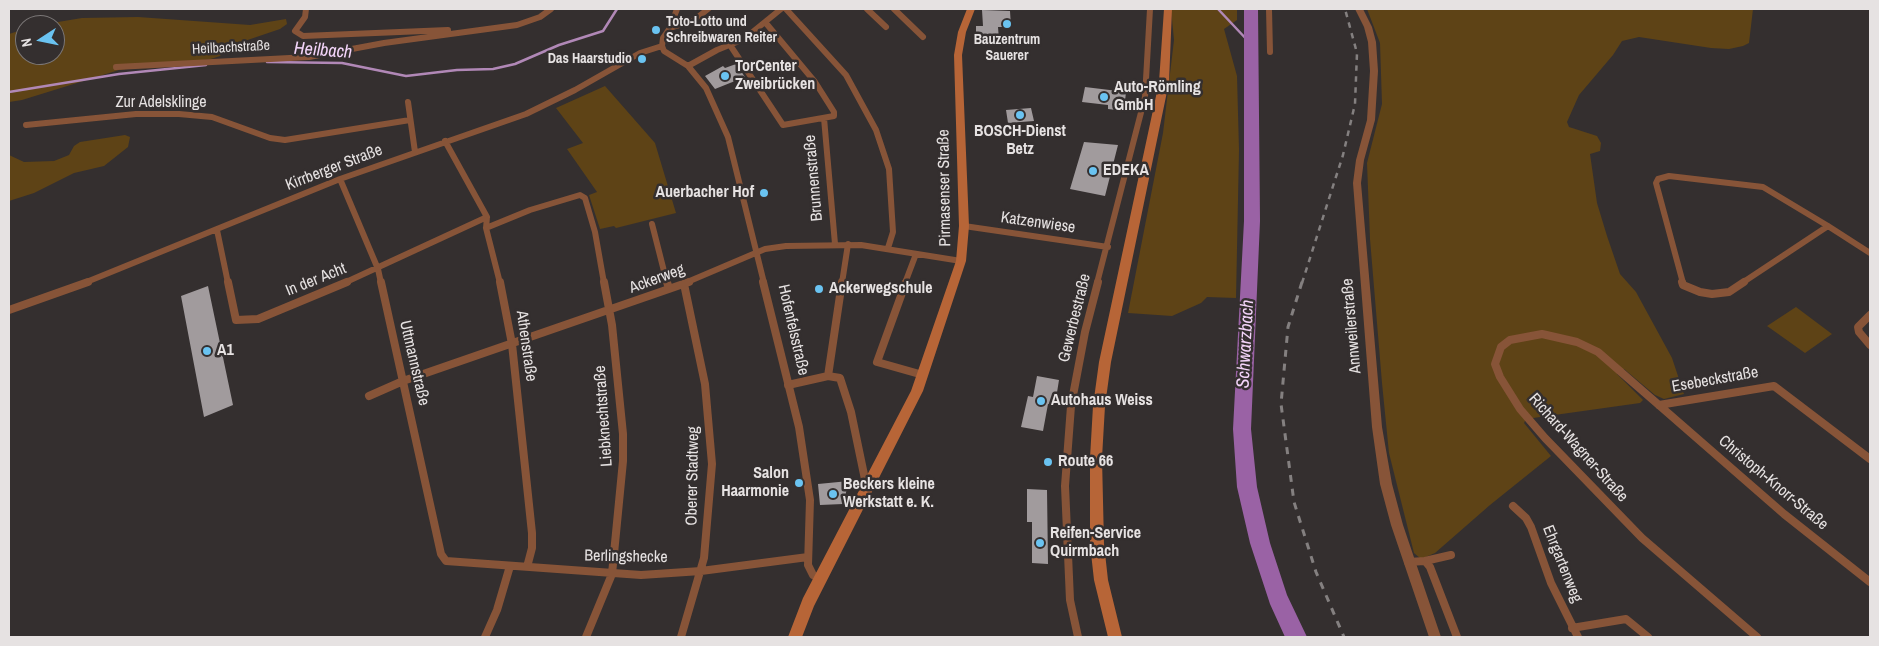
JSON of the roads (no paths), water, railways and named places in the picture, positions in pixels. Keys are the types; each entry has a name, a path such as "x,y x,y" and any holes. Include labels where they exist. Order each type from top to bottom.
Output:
{"main road":[{"name":"Pirmasenser Straße","path":"820,579 908,411 923,375 961,261 964,226 958,55 962,32 972,9"},
{"path":"1115,637 1101,580 1095,510 1099,406 1105,362 1164,82 1168,9"},
{"path":"795,637 808,603 820,579"}],"street":[{"path":"306,9 304,17 295,31 303,36 443,30 457,33"},
{"name":"Heilbachstraße","path":"116,68 240,59 310,57 526,22 540,17 551,9"},
{"path":"662,46 662,38 670,28 677,9"},
{"path":"670,28 693,22 708,9"},
{"path":"688,66 744,39 781,9"},
{"path":"786,9 846,75 876,130 888,168 891,194 893,232 888,248"},
{"path":"866,9 886,27"},
{"path":"894,9 923,37"},
{"name":"Gewerbestraße","path":"1078,637 1066,562 1065,486 1071,406 1085,332 1145,97 1150,9"},
{"path":"1269,9 1270,52"},
{"name":"Annweilerstraße","path":"1359,9 1368,27 1372,42 1374,71 1370,120 1360,160 1357,183 1373,382 1386,484 1408,562 1435,637"},
{"name":"Brunnenstraße","path":"765,22 816,82 834,112 834,116 824,118 835,244"},
{"path":"730,45 783,125 824,118"},
{"name":"Hofenfelsstraße","path":"662,46 664,50 688,66 706,88 721,119 735,161 808,476 811,521 808,557"},
{"name":"Kirrberger Straße","path":"10,310 118,271 340,179 544,106 640,53 662,46"},
{"path":"408,102 415,152"},
{"name":"Zur Adelsklinge","path":"26,125 136,114 179,114 212,117 270,138 285,140 410,120"},
{"path":"445,141 487,217"},
{"path":"1828,226 1729,292 1712,294 1683,285 1656,189 1656,183 1664,177 1697,178 1763,187 1778,194 1828,226 1870,254"},
{"name":"Uttmannstraße","path":"340,179 378,269 444,558"},
{"name":"Liebknechtstraße","path":"486,228 538,207 577,195 584,198 595,232 610,311 623,434 623,461 612,574 586,637"},
{"name":"Athenstraße","path":"487,217 486,228 500,280 512,344 532,533 532,548 527,568"},
{"name":"In der Acht","path":"217,230 236,320 258,319 378,269 439,238 487,217"},
{"path":"652,224 669,289"},
{"name":"Katzenwiese","path":"964,226 1108,247"},
{"path":"828,376 848,244"},
{"name":"Ackerweg","path":"369,396 403,381 684,284 724,268 757,251 786,246 848,244 888,248 961,261"},
{"path":"916,254 877,362 923,375"},
{"name":"Oberer Stadtweg","path":"681,637 701,571 709,512 711,438 700,354 684,284"},
{"path":"1870,315 1859,324 1858,332 1870,345"},
{"name":"Richard-Wagner-Straße","path":"1659,404 1606,358 1577,342 1551,335 1525,336 1510,340 1497,354 1496,364 1500,377 1520,409 1557,452 1642,538 1757,637"},
{"path":"788,385 828,376 840,378 856,435 867,490"},
{"name":"Esebeckstraße","path":"1659,404 1774,386 1782,390 1870,459"},
{"name":"Christoph-Knorr-Straße","path":"1659,404 1784,514 1870,582"},
{"name":"Ehrgartenweg","path":"1513,506 1526,518 1531,527 1551,583 1578,637"},
{"path":"1408,562 1425,562 1451,556"},
{"path":"808,557 809,570 820,579"},
{"name":"Berlingshecke","path":"444,558 451,563 612,574 701,571 808,557"},
{"path":"1425,562 1434,574 1457,637"},
{"path":"485,637 497,610 510,566"},
{"path":"1572,628 1626,619 1648,637"}],"waterway":[{"name":"Heilbach","path":"267,62 342,63 406,76 457,70 493,69 515,64 559,45 603,31 617,9"},
{"name":"Schwarzbach","path":"1218,9 1250,43"},
{"name":"Schwarzbach","path":"1251,9 1252,221 1242,429 1247,487 1260,543 1277,597 1296,637"},
{"name":"Heilbach","path":"9,92 119,74 206,65"}],"railway":[{"path":"1302,283 1343,155 1355,104 1357,53 1345,9"},
{"path":"1302,282 1288,327 1281,404 1294,502 1316,572 1344,637"}],"place":[{"name":"Bauzentrum Sauerer","path":"1007,24"},
{"name":"Toto-Lotto und Schreibwaren Reiter","path":"656,30"},
{"name":"Das Haarstudio","path":"642,59"},
{"name":"TorCenter Zweibrücken","path":"725,76"},
{"name":"Auto-Römling GmbH","path":"1104,97"},
{"name":"BOSCH-Dienst Betz","path":"1020,115"},
{"name":"EDEKA","path":"1093,171"},
{"name":"Auerbacher Hof","path":"764,193"},
{"name":"Ackerwegschule","path":"819,289"},
{"name":"A1","path":"207,351"},
{"name":"Autohaus Weiss","path":"1041,401"},
{"name":"Route 66","path":"1048,462"},
{"name":"Salon Haarmonie","path":"799,483"},
{"name":"Beckers kleine Werkstatt e. K.","path":"833,494"},
{"name":"Reifen-Service Quirmbach","path":"1040,543"}]}
